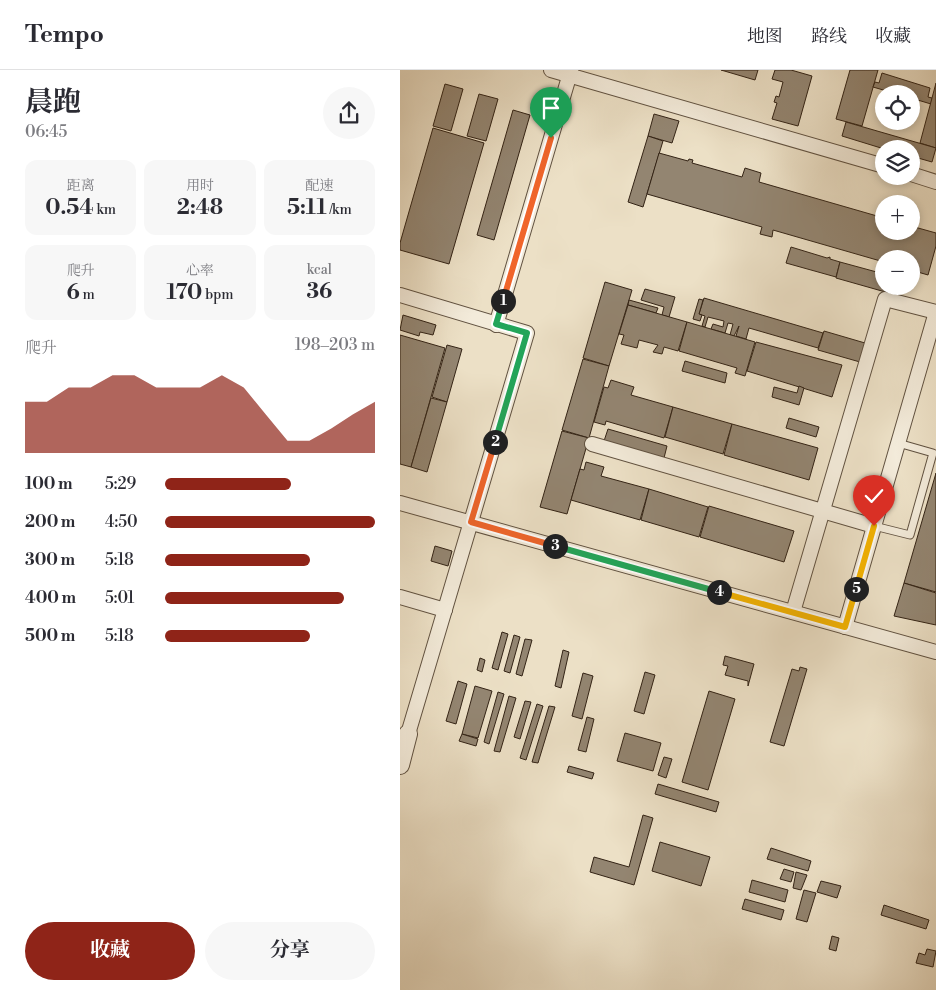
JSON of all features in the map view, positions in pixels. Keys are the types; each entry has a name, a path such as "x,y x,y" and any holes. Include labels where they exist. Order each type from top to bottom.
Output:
{"street":[{"path":"551,70 570,73 875,163"},
{"path":"496,324 570,73"},
{"path":"920,177 936,182"},
{"path":"400,295 527,333 400,765"},
{"path":"793,612 885,299 936,312 845,627"},
{"path":"592,444 874,526"},
{"path":"400,503 936,652"},
{"path":"400,597 445,610"}],"lane":[{"path":"874,526 910,535 933,453 898,443"}],"building":[{"path":"721,70 758,70 755,80"},
{"path":"775,70 791,70 812,76 798,126 772,119 777,103 774,102 776,96 779,97 783,82 772,79"},
{"path":"850,70 878,70 862,126 836,119"},
{"path":"882,73 930,88 928,97 932,98 931,104 920,101 920,85 875,85 875,88 873,87 875,82 879,83"},
{"path":"936,83 936,148 920,143"},
{"path":"445,84 463,89 451,131 433,126"},
{"path":"479,94 498,99 486,141 467,136"},
{"path":"513,110 530,115 494,240 477,235"},
{"path":"654,114 679,121 672,143 648,136"},
{"path":"846,122 908,140 875,140 875,146 842,136"},
{"path":"433,128 484,143 449,264 400,250 400,243"},
{"path":"648,136 663,141 643,207 628,202"},
{"path":"920,143 936,148 932,162 920,159"},
{"path":"659,153 688,161 689,159 693,160 692,163 742,177 745,168 761,173 759,182 875,215 875,240 920,240 920,229 936,233 936,246 928,275 920,273 920,250 875,250 875,259 773,230 772,237 760,234 762,227 647,194"},
{"path":"791,247 827,258 830,257 830,259 840,262 836,277 786,263"},
{"path":"840,262 875,272 875,289 836,278"},
{"path":"605,282 632,290 609,366 583,358"},
{"path":"645,289 675,297 669,317 662,315 664,307 641,300"},
{"path":"704,298 823,333 818,348 749,328 746,339 736,336 739,326 734,336 730,335 733,324 728,323 725,333 711,329 713,324 723,327 724,321 708,317 705,327 702,326 705,316 699,314"},
{"path":"699,299 703,300 699,314 702,315 700,321 693,319"},
{"path":"629,300 658,308 656,313 628,305"},
{"path":"628,305 687,322 678,351 664,347 662,354 653,352 658,345 639,340 637,348 621,344 624,335 619,334"},
{"path":"403,315 436,325 433,335 420,332 419,336 400,330"},
{"path":"687,322 755,342 745,376 735,373 737,368 679,351"},
{"path":"824,331 865,343 860,362 818,350"},
{"path":"400,335 445,348 411,467 400,464"},
{"path":"756,342 842,365 832,397 747,371"},
{"path":"447,345 462,349 447,402 432,397"},
{"path":"583,359 609,366 589,438 562,430"},
{"path":"685,361 727,373 725,383 682,371"},
{"path":"611,380 634,387 631,395 673,407 664,438 606,421 605,425 594,422 604,387 608,388"},
{"path":"799,386 804,388 799,405 772,397 774,387 797,393"},
{"path":"431,398 447,402 427,472 411,467"},
{"path":"673,407 732,424 723,454 665,437"},
{"path":"789,418 819,427 816,437 786,428"},
{"path":"732,424 818,448 809,480 724,455"},
{"path":"608,429 667,446 664,458 604,441"},
{"path":"562,431 589,438 567,514 540,507"},
{"path":"586,462 604,467 601,476 649,489 640,520 571,500 580,469 584,470"},
{"path":"936,473 936,592 904,583"},
{"path":"649,489 708,507 699,537 641,520"},
{"path":"709,506 794,531 784,562 700,537"},
{"path":"435,546 452,551 448,566 431,561"},
{"path":"904,583 936,593 936,625 894,616"},
{"path":"502,632 508,634 498,670 492,668"},
{"path":"514,635 520,637 510,673 504,671"},
{"path":"525,639 532,640 522,676 516,674"},
{"path":"563,650 569,652 561,688 555,686"},
{"path":"725,656 754,664 748,686 748,681 725,675 728,666 723,665"},
{"path":"480,658 485,660 482,672 477,670"},
{"path":"800,667 807,669 784,746 770,742 792,669 799,671"},
{"path":"645,672 655,675 644,714 634,711"},
{"path":"583,673 593,676 582,719 572,716"},
{"path":"458,681 467,684 456,724 446,721"},
{"path":"475,686 492,691 478,738 462,734"},
{"path":"709,691 735,699 708,790 682,782"},
{"path":"498,692 504,694 489,744 484,742"},
{"path":"509,696 516,698 500,752 494,751"},
{"path":"525,701 531,702 520,739 514,737"},
{"path":"537,704 543,706 526,760 520,758"},
{"path":"549,706 555,707 538,763 532,762"},
{"path":"587,717 594,719 586,752 578,750"},
{"path":"625,733 661,743 653,771 617,761"},
{"path":"462,734 478,739 476,746 459,741"},
{"path":"664,757 672,759 666,778 658,775"},
{"path":"569,766 594,773 592,779 567,772"},
{"path":"658,784 719,802 716,812 655,794"},
{"path":"643,815 653,818 634,885 590,872 594,857 629,867"},
{"path":"660,842 710,857 701,886 652,871"},
{"path":"771,848 811,861 808,871 767,859"},
{"path":"784,869 794,872 791,882 780,879"},
{"path":"796,872 807,875 801,890 793,888"},
{"path":"752,880 788,890 785,902 749,892"},
{"path":"821,881 841,886 837,898 817,892"},
{"path":"804,890 816,893 807,922 796,919"},
{"path":"745,899 784,910 781,920 742,909"},
{"path":"884,905 929,920 926,929 881,915"},
{"path":"832,936 839,938 836,951 829,949"},
{"path":"927,949 936,951 933,967 916,963 919,953 925,955"}],"route":[{"path":"551,138 496,324 527,333 471,522 845,627 874,526"}]}
